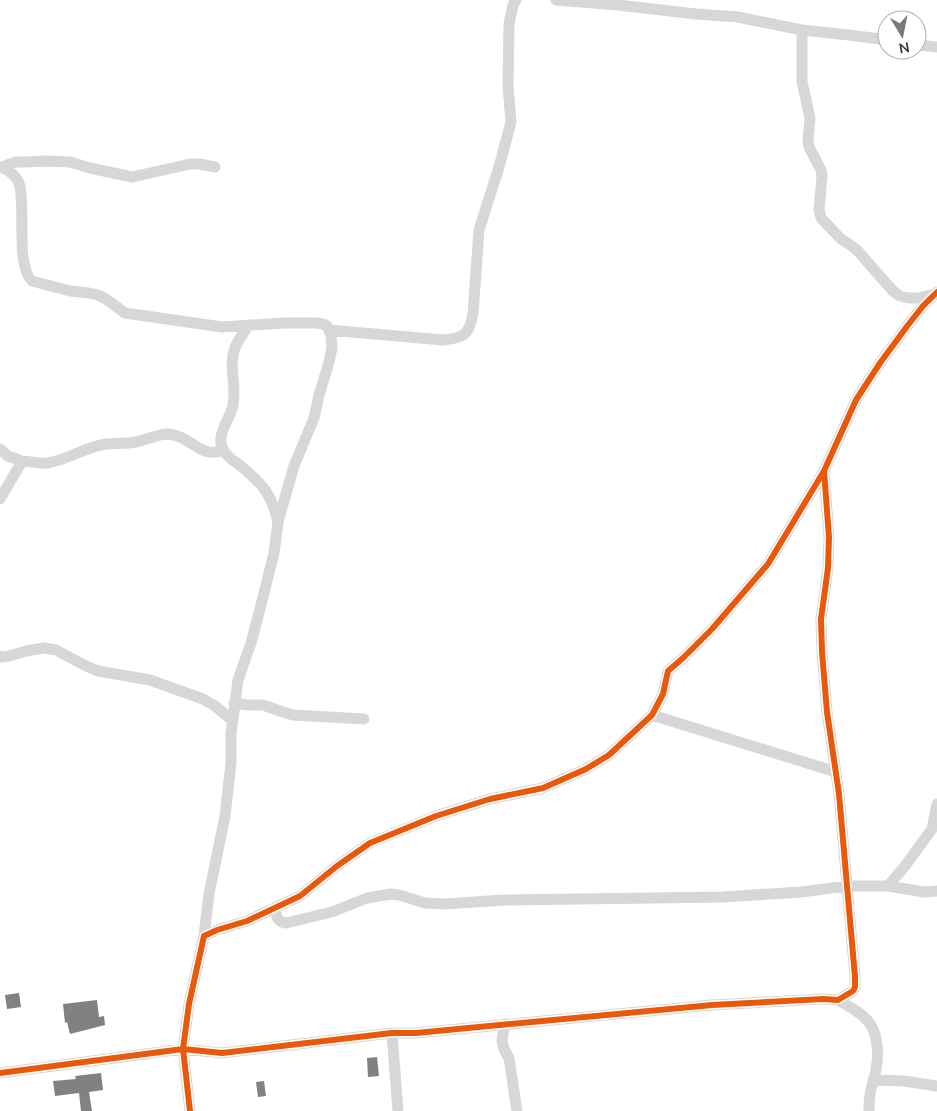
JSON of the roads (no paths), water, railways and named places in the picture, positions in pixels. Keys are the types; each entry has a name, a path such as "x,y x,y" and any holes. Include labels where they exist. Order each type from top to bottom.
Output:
{"street":[{"path":"329,330 443,340 461,337 471,325 479,230 499,167 510,122 508,86 509,24 512,8 516,0"},
{"path":"556,0 738,17 802,30 877,39"},
{"path":"802,30 803,89 810,118 808,139 809,147 821,170 819,210 822,218 840,238 856,249 892,290 900,296 918,298 936,293"},
{"path":"1,167 21,162 70,162 132,177 190,164 215,167"},
{"path":"1,167 16,177 20,187 22,254 28,277 32,281 63,290 98,295 125,313 222,327 317,323 327,326 331,335 332,348 314,418 294,466 278,522 274,553 251,643 238,680 230,734 231,763 225,816 209,894 204,936 189,1004 183,1049 190,1111"},
{"path":"204,936 247,921 300,896 370,842 445,813 490,799 543,788 586,769 609,755 652,715 663,694 668,671 712,629 768,564 824,471 856,400 880,363 922,306 936,293"},
{"path":"922,306 937,306"},
{"path":"249,325 235,348 233,356 234,402 220,440 226,454 254,476 268,493 278,522"},
{"path":"0,449 8,456 20,461 54,462 105,444 130,443 164,434 184,438 208,453 217,453 223,450"},
{"path":"0,499 19,468 20,461"},
{"path":"0,1073 183,1049 222,1054 392,1033 416,1033 712,1005 838,1000 853,991 855,986 839,794 827,712 822,652 821,619 828,568 829,537 824,471"},
{"path":"0,656 9,656 44,648 56,650 98,671 150,680 203,699 232,720"},
{"path":"234,703 263,705 293,715 364,719"},
{"path":"652,715 836,772"},
{"path":"888,886 932,829 937,804"},
{"path":"274,908 279,920 282,923 286,923 332,912 367,898 391,894 425,903 444,904 531,899 723,897 801,892 847,886 888,886 924,892 937,891"},
{"path":"838,1000 854,1009 867,1020 875,1036 877,1068 870,1096 869,1111"},
{"path":"505,1024 502,1041 508,1058 518,1111"},
{"path":"392,1033 398,1111"},
{"path":"873,1080 937,1086"}]}
